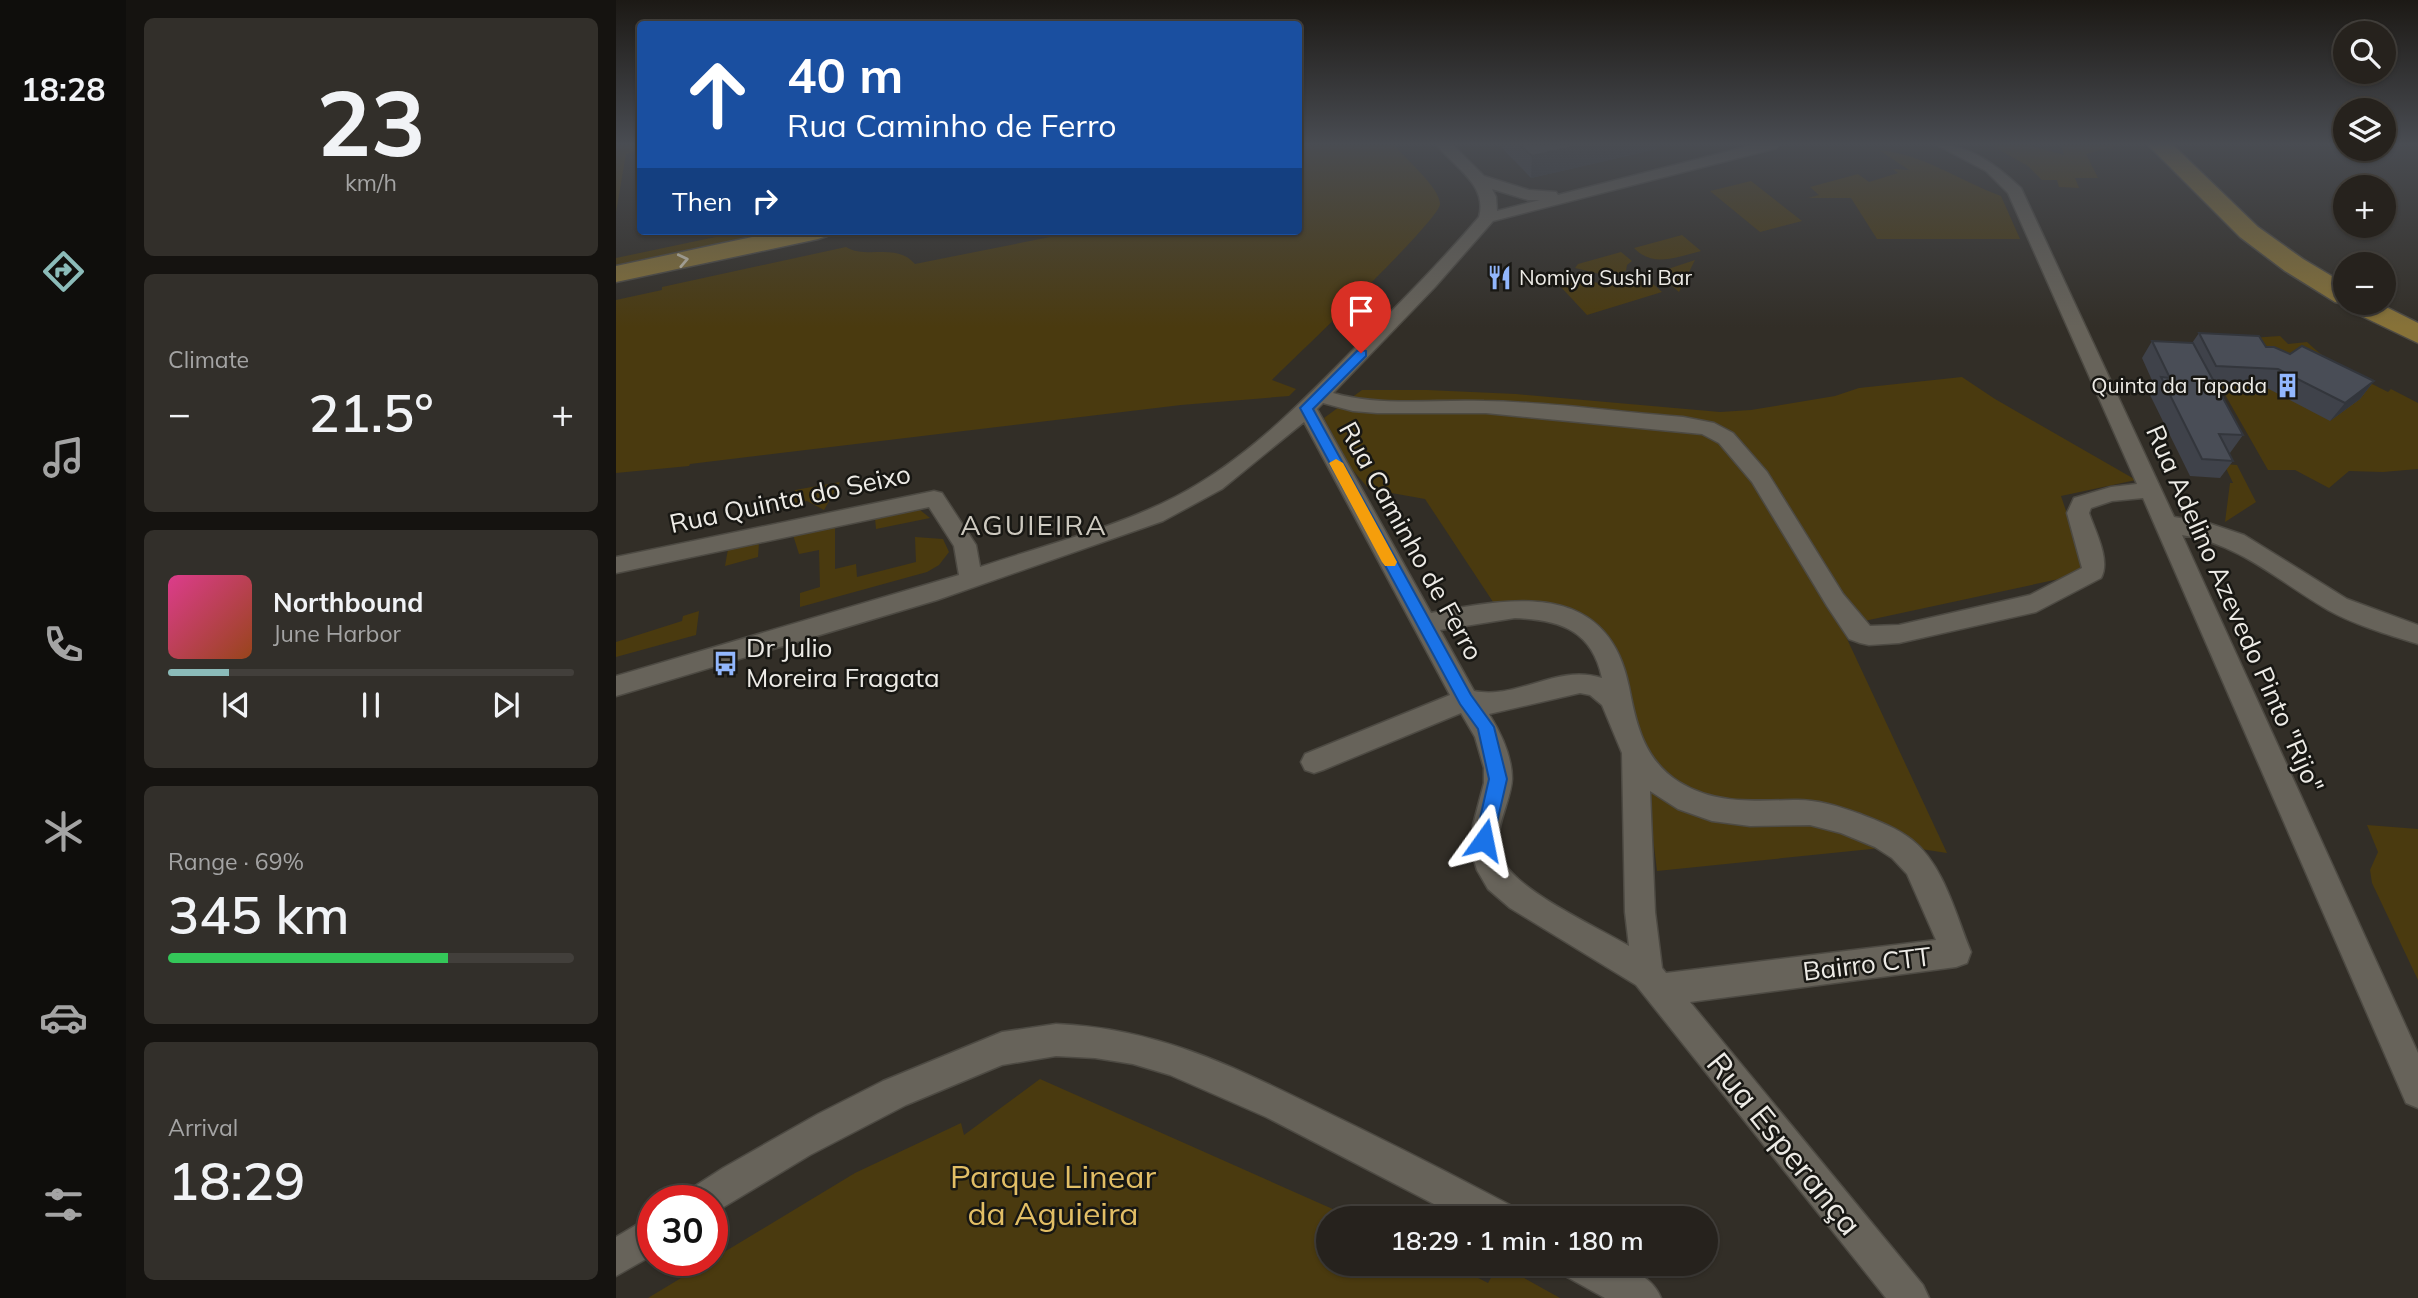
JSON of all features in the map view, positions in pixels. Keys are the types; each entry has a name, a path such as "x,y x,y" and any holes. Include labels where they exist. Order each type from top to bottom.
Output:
{"main road":[{"path":"2222,206 2249,232 2294,265 2333,289"},
{"path":"2237,206 2261,228 2333,276"},
{"path":"616,253 700,235"},
{"path":"616,274 799,235"},
{"path":"2396,311 2418,322"},
{"path":"2381,315 2418,334"}],"street":[{"path":"1488,206 1489,210"},
{"path":"616,686 904,602 1155,516 1188,502 1214,486 1313,402 1442,272 1489,210 1495,206"},
{"path":"1489,210 1516,206"},
{"name":"Rua Adelino Azevedo Pinto \"Rijo\"","path":"2022,206 2418,1091"},
{"path":"1313,402 1486,407 1707,428 1726,438 1760,477 1835,600 1858,632 1869,636 1899,634 2036,603 2093,572 2093,560 2078,513 2082,503 2111,494 2150,490"},
{"name":"Rua Caminho de Ferro","path":"1313,402 1423,624 1466,700 1486,727 1498,779 1484,840 1487,866 1501,884 1520,898 1653,982"},
{"name":"Rua Quinta do Seixo","path":"616,565 934,498 965,545 970,573"},
{"path":"2166,524 2208,531 2236,541 2339,605 2418,635"},
{"path":"616,670 803,617 1035,557"},
{"name":"Bairro CTT","path":"1423,624 1512,609 1540,610 1563,616 1598,639 1615,680 1623,718 1635,754 1640,912 1653,982 1956,952 1919,866 1901,846 1850,823 1808,812 1744,814 1701,806 1664,786 1635,754"},
{"name":"Bairro CTT","path":"1466,700 1489,705 1583,683 1597,687 1610,696 1623,718"},
{"path":"1314,762 1466,700"},
{"name":"Rua Esperança","path":"1653,982 1910,1298"},
{"path":"728,1185 791,1146 911,1084 1016,1045 1084,1040 1140,1049 1185,1062 1416,1174 1475,1206"},
{"path":"616,1258 637,1244"},
{"path":"1602,1276 1642,1298"}],"green space":[{"path":"1302,206 1439,206 1393,261 1272,380 1296,389 1289,396 1181,405 616,473 616,300 662,290 662,287 846,247 854,251 899,254 915,264 1060,235 1302,235"},
{"path":"1728,206 1782,206 1802,221 1760,232"},
{"path":"1856,206 2005,206 2020,239 1877,239"},
{"path":"725,235 760,235 616,265 616,258"},
{"path":"1682,235 1701,251 1657,259 1649,258 1634,248"},
{"path":"1621,252 1632,261 1627,265 1626,271 1608,276 1575,268 1578,264"},
{"path":"1695,260 1679,292 1664,279 1668,269"},
{"path":"1570,275 1605,284 1643,280 1662,292 1587,315 1561,287"},
{"path":"2280,336 2288,344 2307,342 2345,370 2388,392 2391,389 2418,403 2418,469 2349,471 2329,488 2295,470 2268,470 2219,384 2265,387 2301,363 2250,338"},
{"path":"1962,377 1995,399 2136,480 2061,496 2087,573 1841,626 1947,853 1901,846 1657,871 1649,805 1587,631 1499,611 1425,499 1369,489 1350,467 1324,418 1362,390 1516,394 1720,412 1751,410 1835,396 1859,388"},
{"path":"2224,464 2237,465 2256,502 2225,522 2230,483 2233,483"},
{"path":"840,482 824,510 807,501 792,504 795,490"},
{"path":"920,510 930,518 876,529 875,518"},
{"path":"835,526 835,569 856,564 857,577 916,562 915,537 943,539 949,552 939,565 927,572 800,607 800,593 820,587 819,550 799,554 793,535"},
{"path":"759,542 758,557 725,566 728,549"},
{"path":"699,611 696,635 616,657 616,642 682,621 683,616"},
{"path":"2367,825 2418,829 2418,980 2372,883 2370,870 2378,852"},
{"name":"Parque Linear da Aguieira","path":"1040,1079 1326,1206 1316,1206 1316,1276 1474,1276 1488,1283 1492,1276 1521,1276 1560,1298 648,1298 684,1276 728,1276 728,1250 855,1173 961,1123 964,1135"}],"building":[{"path":"2199,333 2259,336 2266,347 2274,347 2290,354 2302,346 2374,381 2345,403 2278,369 2216,366"},
{"path":"2152,341 2193,343 2243,435 2219,434 2233,461 2202,459 2161,377 2170,378"}],"slow traffic":[{"path":"1336,463 1390,562"}],"place":[{"name":"Nomiya Sushi Bar","path":"1499,278"},
{"name":"Quinta da Tapada","path":"2287,386"},
{"name":"Dr Julio Moreira Fragata","path":"726,663"}],"district":[{"name":"AGUIEIRA","path":"1034,525"}],"route":[{"path":"1361,353 1306,408 1423,624 1466,700 1486,727 1498,779 1484,840"}]}
